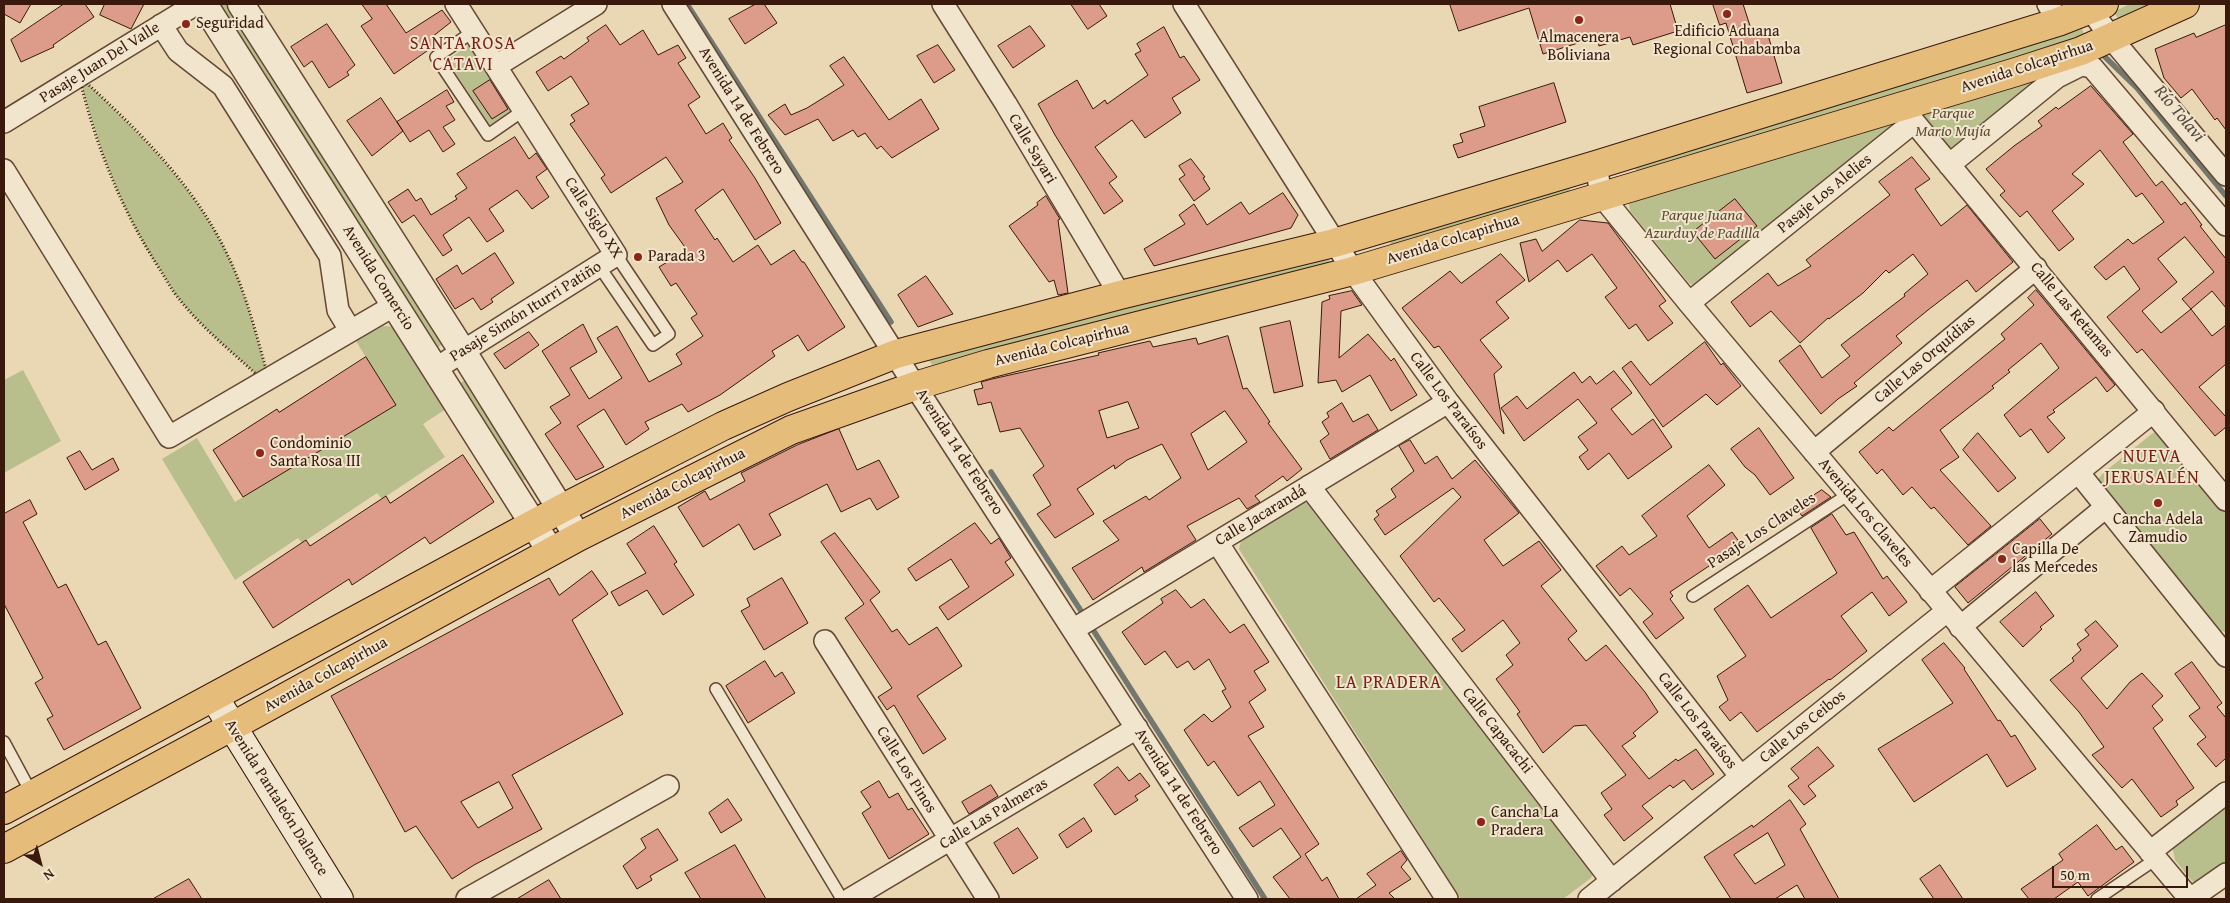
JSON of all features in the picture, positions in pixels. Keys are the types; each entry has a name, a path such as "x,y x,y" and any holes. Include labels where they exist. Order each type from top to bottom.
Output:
{"main road":[{"name":"Avenida Colcapirhua","path":"4,848 231,727 578,537 790,430 915,386 988,364 1353,271 2016,72 2081,51 2185,4"},
{"name":"Avenida Colcapirhua","path":"4,810 561,509 723,426 788,397 896,354 1120,295 1334,243 1596,165 2053,13 2094,6"},
{"name":"Avenida Pantaleón Dalence","path":"214,697 339,899"}],"street":[{"name":"Pasaje Juan Del Valle","path":"4,122 196,4"},
{"name":"Avenida Comercio","path":"204,4 551,552"},
{"name":"Avenida Comercio","path":"241,4 463,352 578,537"},
{"name":"Calle Siglo XX","path":"456,4 524,110 608,260"},
{"path":"496,66 596,4"},
{"name":"Avenida 14 de Febrero","path":"673,4 915,386 1247,899"},
{"name":"Calle Sayari","path":"943,4 1006,104 1120,295"},
{"name":"Calle Los Paraísos","path":"1184,4 1353,271 1448,402 1741,777"},
{"path":"2094,6 2112,38 2226,175"},
{"path":"161,26 178,52 223,86 330,256 338,310 350,330"},
{"path":"1949,165 2057,77 2081,65 2092,67 2226,225"},
{"name":"Calle Las Retamas","path":"1914,122 2226,500"},
{"name":"Pasaje Los Alelies","path":"1689,303 1914,122"},
{"name":"Avenida Los Claveles","path":"1596,165 1601,195 1689,303 2190,899"},
{"path":"4,170 169,437 395,304"},
{"name":"Pasaje Simón Iturri Patiño","path":"435,369 608,260"},
{"name":"Calle Las Orquídias","path":"1814,452 2036,268"},
{"name":"Calle Jacarandá","path":"1074,629 1448,402"},
{"path":"1930,591 2154,411"},
{"path":"2078,472 2224,649"},
{"name":"Calle Capacachi","path":"1308,486 1612,881"},
{"name":"Calle Los Ceibos","path":"1589,899 1741,777 2106,507"},
{"path":"1218,542 1447,899"},
{"name":"Calle Los Pinos","path":"825,641 988,899"},
{"name":"Calle Las Palmeras","path":"850,899 1137,728"},
{"path":"467,899 668,786"},
{"path":"2153,856 2226,793"},
{"path":"2190,899 2226,874"}],"lane":[{"path":"474,31 436,57 488,135 524,110"},
{"name":"Calle Siglo XX","path":"608,260 669,334 653,345 608,260"},
{"name":"Pasaje Los Claveles","path":"1693,596 1849,494"},
{"path":"716,689 842,899"},
{"path":"4,742 32,794"},
{"path":"2098,899 2153,856"}],"path":[{"path":"79,76 100,149 117,194 144,246 179,300 208,330 266,380"},
{"path":"79,76 159,155 207,219 227,253 245,297 266,369 266,380"}],"green space":[{"path":"213,4 230,4 446,342 434,350"},
{"path":"2130,4 2159,4 2121,21 2113,12"},
{"path":"2082,29 2086,38 1637,173 1634,164"},
{"path":"472,43 515,108 490,125 447,60"},
{"name":"Parque Juana Azurduy de Padilla","path":"2091,53 1952,153 1917,113 1694,286 1689,283 1630,211 1629,204 1634,199"},
{"path":"87,83 164,162 199,205 214,229 233,267 254,325 266,369 257,375 217,339 189,310 172,289 146,246 113,181 82,87"},
{"path":"1568,184 1571,194 1392,248 1389,237"},
{"path":"1327,255 1331,265 932,365 926,354"},
{"path":"383,326 398,327 449,407 423,424 445,457 382,499 377,493 302,543 298,538 235,580 162,459 197,438 235,502 395,405 356,341"},
{"path":"23,370 61,441 4,473 4,380"},
{"path":"466,379 529,477 518,484 455,387"},
{"path":"2158,432 2162,434 2226,514 2226,632 2216,630 2100,487 2098,480 2102,474 2153,433"},
{"path":"1303,503 1308,503 1591,869 1593,874 1591,878 1563,899 1461,899 1239,549 1241,541"},
{"path":"2226,801 2226,867 2197,883 2192,881 2175,860 2173,849 2177,839"}],"building":[{"path":"4,4 31,4 20,23 4,14"},
{"path":"64,4 85,4 94,17 53,45 54,47 21,62 11,40"},
{"path":"105,4 144,4 131,29 100,15"},
{"path":"362,4 386,4 406,33 442,10 451,22 432,37 437,44 394,74 361,26 372,19"},
{"path":"756,4 764,4 777,23 745,44 729,19"},
{"path":"1071,4 1099,4 1107,16 1088,29"},
{"path":"1450,4 1670,4 1678,31 1633,45 1630,37 1599,46 1597,37 1543,54 1529,8 1459,31"},
{"path":"1713,4 1743,4 1752,32 1766,28 1782,83 1747,93 1726,23 1720,25"},
{"path":"327,24 355,65 347,72 349,75 329,88 312,61 304,67 291,47"},
{"path":"606,25 620,45 643,30 658,55 678,45 686,58 678,63 700,97 688,105 706,134 723,123 732,138 729,140 755,178 781,223 755,240 723,189 695,210 715,240 717,238 733,262 758,245 771,265 794,250 802,262 804,262 845,327 808,351 798,335 772,351 775,356 720,395 688,412 682,404 645,422 649,429 626,445 604,409 577,426 604,467 576,480 545,434 561,423 550,407 570,395 542,351 583,324 597,352 570,368 589,399 622,378 597,338 617,326 649,382 682,364 676,354 703,336 691,318 697,314 676,283 671,286 659,267 687,250 669,225 656,198 683,182 666,157 611,193 601,178 605,175 570,124 575,121 571,115 589,104 571,76 548,91 536,72 561,56 564,59 589,41 587,38"},
{"path":"2226,25 2226,130 2217,118 2215,120 2192,89 2181,98 2164,78 2155,49 2194,33 2196,37"},
{"path":"1030,26 1045,46 1013,68 998,46"},
{"path":"1164,27 1180,58 1184,56 1200,80 1172,98 1181,113 1145,138 1132,120 1095,147 1117,177 1109,183 1123,201 1104,214 1038,104 1077,80 1093,109 1105,100 1107,104 1148,75 1135,54 1141,51 1137,44"},
{"path":"938,45 955,70 934,83 917,56"},
{"path":"844,57 889,120 921,99 939,129 892,158 881,146 877,149 865,133 858,137 853,130 833,141 818,119 785,135 768,115 785,104 791,115 807,108 844,85 830,66"},
{"path":"490,80 508,109 492,119 473,91"},
{"path":"1554,83 1566,122 1458,158 1453,145 1463,142 1460,134 1485,126 1479,107"},
{"path":"2091,86 2133,134 2123,142 2156,186 2162,181 2181,205 2185,202 2202,225 2200,226 2226,259 2226,308 2212,291 2191,309 2212,336 2226,325 2226,364 2199,387 2226,417 2226,427 2215,436 2142,349 2137,353 2107,317 2140,289 2124,266 2106,280 2094,267 2128,239 2133,244 2164,222 2142,193 2136,197 2100,150 2072,174 2084,184 2052,211 2074,239 2059,251 2027,211 2020,217 2000,195 2005,191 1986,169 2042,126 2038,121 2056,107 2058,109","holes":["2185,237 2214,272 2182,299 2191,309 2161,333 2142,311 2177,282 2158,259"]},
{"path":"447,90 454,102 446,106 455,120 443,127 455,144 443,152 429,130 410,142 397,122"},
{"path":"381,98 403,131 372,156 347,121"},
{"path":"515,137 529,159 536,153 547,169 536,177 549,197 532,209 517,190 489,209 504,231 487,242 469,217 443,235 452,250 443,256 414,215 402,223 388,202 408,189 416,201 421,198 431,215 457,199 455,196 467,188 457,174"},
{"path":"1912,157 1930,179 1915,189 1941,226 1967,205 2013,262 1976,292 1967,280 1928,310 1896,336 1902,343 1854,383 1857,386 1821,414 1779,361 1800,345 1822,378 1850,356 1841,345 1905,296 1904,294 1928,274 1913,254 1889,273 1886,270 1863,293 1828,318 1800,343 1771,311 1750,327 1731,302 1768,273 1778,286 1811,266 1806,260 1890,195 1879,182"},
{"path":"1191,159 1205,177 1203,178 1210,189 1194,201 1179,179 1185,175 1179,166"},
{"path":"1283,193 1298,215 1291,228 1154,266 1144,249 1185,224 1179,215 1194,204 1207,225 1241,202 1249,214"},
{"path":"1046,196 1060,219 1058,220 1068,293 1058,295 1054,280 1049,282 1009,226 1038,205 1037,203"},
{"path":"1735,199 1757,226 1715,259 1693,232"},
{"path":"1580,220 1608,223 1666,301 1659,306 1673,323 1648,341 1636,324 1629,329 1605,297 1617,288 1592,254 1567,272 1558,260 1529,282 1520,243 1536,239 1542,251"},
{"path":"495,253 514,283 491,299 493,302 481,310 473,298 455,309 436,279 457,265 462,274"},
{"path":"1501,254 1525,280 1496,302 1509,318 1480,340 1502,367 1494,374 1504,434 1439,346 1434,348 1402,308 1450,271 1461,283"},
{"path":"926,276 953,314 918,327 898,295"},
{"path":"2036,290 2115,385 2107,392 2096,377 2053,410 2055,412 2047,417 2065,438 2048,453 2031,429 2020,437 2004,415 2059,368 2041,343 2008,370 2010,372 1992,386 1994,388 1940,430 1959,457 1940,470 1991,526 1968,545 1934,507 1931,509 1912,487 1903,495 1882,469 1877,474 1859,452 1889,427 1893,431 2005,339 2001,334 2034,305 2028,298"},
{"path":"1352,291 1362,305 1341,311 1339,358 1368,334 1391,361 1394,358 1417,395 1391,411 1370,375 1342,392 1336,380 1318,383 1322,302 1330,299 1329,296"},
{"path":"1290,321 1303,386 1274,393 1260,328"},
{"path":"529,332 539,345 505,369 494,354"},
{"path":"1228,336 1243,389 1247,388 1270,422 1268,423 1302,469 1287,481 1283,476 1255,496 1260,502 1247,509 1239,498 1187,526 1196,540 1144,572 1142,567 1093,600 1072,568 1119,540 1103,521 1146,496 1149,500 1181,478 1162,444 1127,460 1115,469 1114,465 1077,489 1094,514 1055,538 1037,514 1051,505 1033,475 1044,466 1020,428 1000,432 991,402 978,405 974,390 983,388 981,382 1099,355 1098,353 1150,341 1153,347 1196,338 1198,344","holes":["1128,402 1139,428 1107,438 1099,411","1225,411 1247,442 1208,470 1191,434"]},
{"path":"1705,342 1721,365 1723,363 1741,386 1717,405 1706,394 1663,427 1622,368 1631,361 1650,385"},
{"path":"366,357 396,405 243,497 213,450 277,409 279,412"},
{"path":"1614,371 1632,393 1611,409 1632,435 1653,419 1672,447 1628,479 1609,453 1588,470 1579,457 1588,450 1578,437 1597,423 1578,399 1524,441 1501,408 1517,396 1527,409 1574,372 1582,383 1590,376 1596,384"},
{"path":"1342,403 1353,422 1368,414 1378,430 1330,459 1320,441 1329,434 1322,422 1329,417 1327,413"},
{"path":"1759,428 1794,478 1770,495 1731,449"},
{"path":"839,429 857,470 879,460 899,497 877,510 870,498 841,512 827,484 769,514 781,535 754,550 739,524 703,547 678,507 705,491 710,500 745,481 741,473 797,445"},
{"path":"1978,433 2016,478 1998,492 1963,450"},
{"path":"1410,440 1425,464 1437,456 1452,479 1475,460 1519,513 1484,540 1503,566 1539,541 1561,570 1541,586 1577,631 1568,639 1586,661 1606,645 1645,692 1658,712 1633,733 1636,736 1622,746 1649,779 1676,759 1678,761 1696,749 1714,774 1692,790 1684,780 1673,788 1670,785 1642,806 1653,818 1624,841 1604,815 1612,809 1601,793 1626,775 1615,761 1586,725 1574,726 1543,753 1517,714 1520,712 1496,679 1513,665 1506,655 1520,643 1503,620 1462,652 1452,639 1465,630 1439,598 1434,602 1400,556 1461,497 1453,488 1385,535 1374,519 1379,515 1376,511 1396,497 1391,489 1414,471 1399,446"},
{"path":"80,451 92,470 113,458 119,470 85,490 67,458"},
{"path":"463,455 494,502 430,544 425,537 352,585 349,579 273,628 243,582 306,540 310,546 386,496 390,503"},
{"path":"1709,465 1725,485 1687,516 1709,548 1732,532 1743,547 1729,557 1727,554 1670,592 1673,596 1670,599 1684,618 1656,639 1643,622 1653,614 1630,588 1620,596 1596,566 1622,546 1629,555 1657,536 1642,516"},
{"path":"1822,490 1831,497 1802,516 1796,507"},
{"path":"30,500 37,514 23,522 58,588 66,584 98,645 106,641 141,708 64,750 47,719 53,716 35,683 43,678 4,604 4,514"},
{"path":"1832,514 1846,535 1854,532 1883,579 1887,576 1907,602 1889,616 1872,592 1841,616 1867,651 1757,732 1741,712 1730,721 1719,707 1728,700 1717,676 1746,656 1714,609 1748,585 1771,618 1837,573 1811,528"},
{"name":"Capilla De las Mercedes","path":"2040,519 2052,534 1968,603 1955,587"},
{"path":"975,523 991,544 999,538 1011,558 1005,562 1014,575 948,620 939,607 969,587 951,559 916,581 908,569"},
{"path":"654,526 677,562 674,564 694,595 663,615 647,590 619,606 611,592 646,573 627,544"},
{"path":"835,533 880,592 870,600 892,632 897,629 909,645 937,627 962,666 917,696 946,739 923,754 894,705 887,710 878,697 892,688 845,618 864,604 821,542"},
{"path":"592,571 608,594 572,620 623,714 512,775 542,829 474,865 452,879 416,826 405,832 331,696 549,578 559,595","holes":["499,782 513,808 478,828 461,802"]},
{"path":"782,578 808,623 764,650 741,611 750,606 747,599"},
{"path":"1176,590 1191,608 1204,599 1230,633 1244,624 1269,662 1254,671 1266,690 1249,702 1264,727 1248,736 1319,844 1305,854 1322,881 1327,877 1339,899 1290,899 1273,877 1301,857 1281,828 1253,847 1239,828 1275,805 1260,781 1238,796 1214,761 1208,766 1184,730 1204,714 1212,722 1231,707 1222,691 1226,689 1209,659 1194,670 1188,661 1177,668 1165,651 1145,665 1122,632 1163,603 1161,599"},
{"path":"2036,592 2054,616 2040,627 2042,629 2023,647 2000,622"},
{"path":"2096,621 2118,646 2081,678 2107,709 2130,682 2142,673 2163,696 2152,706 2163,720 2153,728 2194,788 2176,801 2178,805 2161,817 2132,779 2122,788 2092,755 2104,747 2079,712 2050,680 2074,661 2072,658 2081,650 2077,644 2089,635 2085,630"},
{"path":"1944,643 1965,668 1998,721 2000,720 2011,737 2015,735 2036,769 2007,787 1987,754 1914,802 1878,749 1953,703 1922,660"},
{"path":"765,661 775,677 782,672 795,693 748,723 726,686"},
{"path":"2192,662 2222,703 2217,707 2226,718 2226,758 2216,767 2197,744 2206,737 2189,716 2200,708 2175,674"},
{"path":"1818,747 1834,766 1808,786 1816,796 1804,805 1788,786 1799,778 1791,769"},
{"path":"1118,767 1129,781 1140,773 1150,786 1135,796 1138,800 1115,815 1094,785"},
{"path":"879,781 889,798 898,793 908,810 912,808 929,834 889,859 862,813 871,807 861,792"},
{"path":"991,785 998,796 969,814 962,802"},
{"path":"728,799 742,820 721,833 709,813"},
{"path":"1790,800 1806,824 1800,829 1839,899 1805,899 1797,885 1775,899 1731,899 1704,857 1752,825 1753,827","holes":["1768,833 1785,865 1755,884 1734,855"]},
{"path":"1084,818 1092,831 1067,848 1059,835"},
{"path":"2097,825 2116,850 2122,846 2134,862 2088,896 2078,882 2054,899 2029,899 2021,889 2063,860 2059,854"},
{"path":"1018,828 1038,858 1013,874 994,843"},
{"path":"658,829 678,860 650,876 652,880 637,889 623,866 646,848 641,839"},
{"path":"735,845 766,899 701,899 685,873"},
{"path":"1401,851 1407,860 1401,867 1411,879 1389,893 1395,899 1356,899 1376,885 1367,874"},
{"path":"1940,865 1963,899 1934,899 1920,879"},
{"path":"189,879 202,899 153,899"},
{"path":"549,880 561,899 517,899"}],"waterway":[{"path":"687,4 891,322"},
{"name":"Río Tolavi","path":"2104,56 2137,88 2226,196"},
{"path":"991,472 1085,617"},
{"path":"1090,625 1265,899"}],"place":[{"name":"Edificio Aduana Regional Cochabamba","path":"1727,14"},
{"name":"Almacenera Boliviana","path":"1579,20"},
{"name":"Seguridad","path":"186,24"},
{"name":"Parada 3","path":"638,257"},
{"name":"Condominio Santa Rosa III","path":"260,453"},
{"name":"Cancha Adela Zamudio","path":"2158,503"},
{"name":"Capilla De las Mercedes","path":"2002,559"},
{"name":"Cancha La Pradera","path":"1481,822"}],"district":[{"name":"SANTA ROSA CATAVI","path":"463,54"},
{"name":"NUEVA JERUSALÉN","path":"2152,467"},
{"name":"LA PRADERA","path":"1389,683"}],"park label":[{"name":"Parque Mario Mujía","path":"1953,123"}]}
